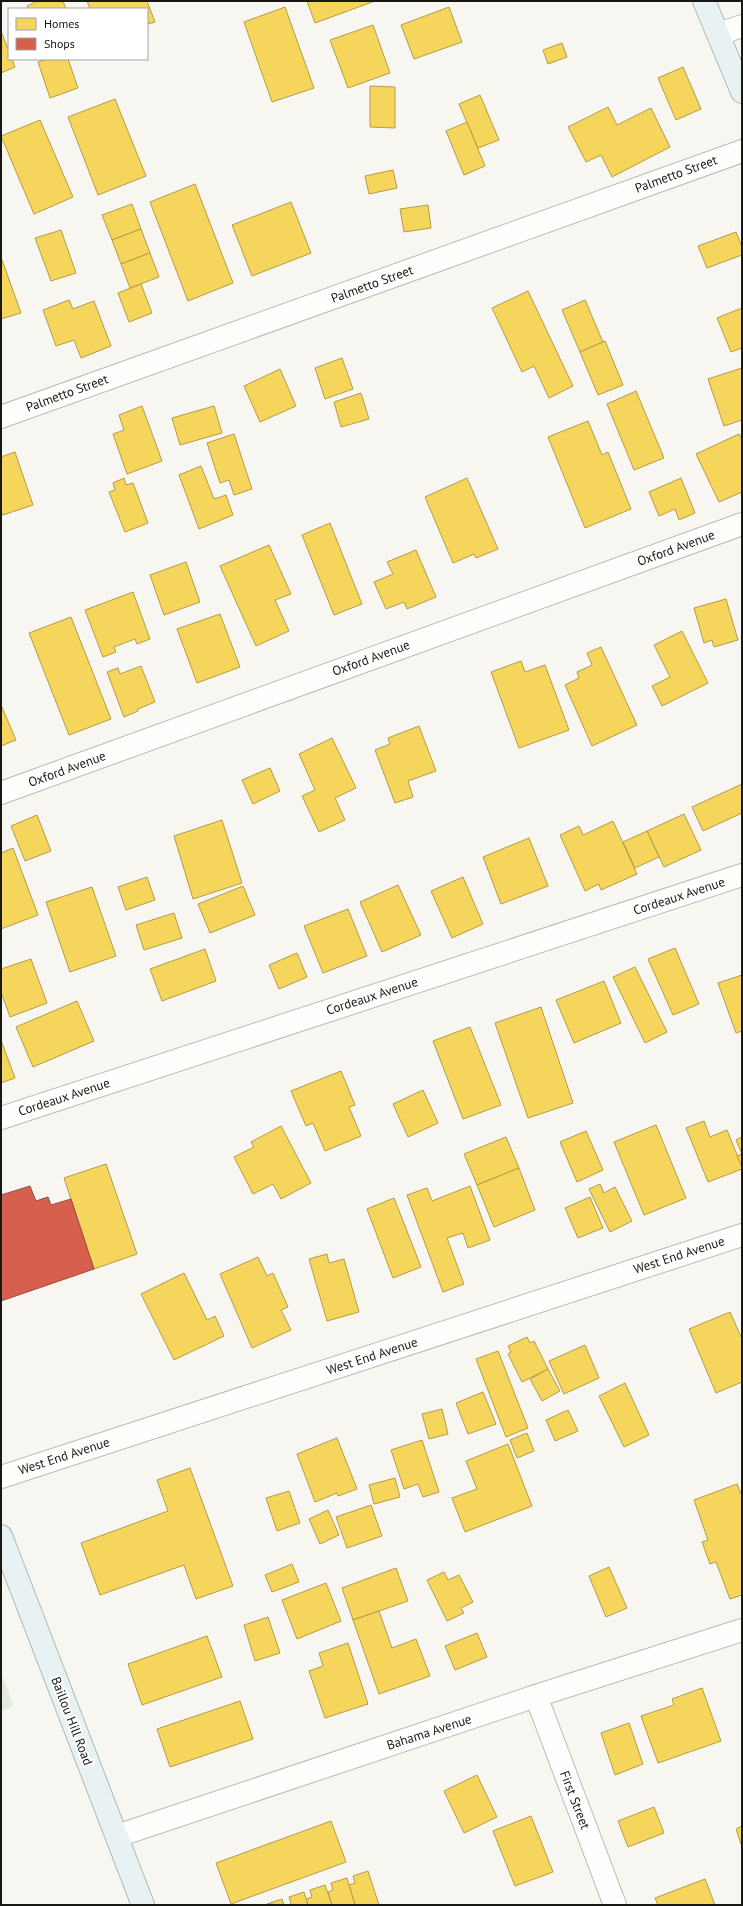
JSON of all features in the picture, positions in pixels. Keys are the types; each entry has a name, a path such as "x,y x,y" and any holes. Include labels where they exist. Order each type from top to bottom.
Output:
{"main road":[{"path":"704,1 742,92"},
{"name":"Baillou Hill Road","path":"1,1536 142,1905"}],"street":[{"path":"719,34 742,26"},
{"name":"Palmetto Street","path":"1,417 742,151"},
{"name":"Oxford Avenue","path":"1,793 742,524"},
{"name":"Cordeaux Avenue","path":"1,1118 742,875"},
{"name":"West End Avenue","path":"1,1477 742,1235"},
{"name":"Bahama Avenue","path":"116,1836 536,1696 742,1630"},
{"name":"First Street","path":"536,1696 615,1905"}],"green space":[{"path":"1,1671 13,1706 1,1711"}],"building: Homes":[{"path":"38,1 63,1 66,8 28,8 27,6"},
{"path":"87,1 147,1 155,22 148,24 148,8 90,8"},
{"path":"307,1 375,1 315,23"},
{"path":"285,7 314,88 272,102 244,22"},
{"path":"449,7 462,42 414,59 401,25"},
{"path":"373,25 390,73 348,88 330,40"},
{"path":"1,31 8,49 8,60 12,60 15,67 1,73"},
{"path":"562,43 567,57 548,64 543,50"},
{"path":"44,60 68,60 78,88 50,98 38,62"},
{"path":"683,67 701,109 676,120 658,78"},
{"path":"370,86 395,87 395,128 370,127"},
{"path":"480,95 499,140 478,148 459,104"},
{"path":"115,99 146,176 98,195 68,117"},
{"path":"608,107 617,125 651,108 670,147 612,177 601,155 586,162 568,127"},
{"path":"40,120 73,197 34,214 1,136"},
{"path":"467,122 485,166 464,175 446,131"},
{"path":"393,170 397,188 369,194 365,176"},
{"path":"195,184 233,283 188,301 150,202"},
{"path":"291,202 311,253 252,276 232,225"},
{"path":"132,204 141,229 112,240 102,215"},
{"path":"428,205 431,228 404,232 400,209"},
{"path":"141,229 150,253 121,264 112,240"},
{"path":"61,230 76,273 51,281 35,238"},
{"path":"736,232 742,247 742,255 707,268 698,246"},
{"path":"150,253 159,277 130,288 121,264"},
{"path":"1,257 21,313 1,319"},
{"path":"141,284 152,313 129,322 118,293"},
{"path":"528,291 573,386 549,398 534,366 522,372 492,308"},
{"path":"69,300 73,309 94,301 111,346 81,358 74,340 56,346 43,310"},
{"path":"585,300 603,342 580,352 562,310"},
{"path":"742,308 742,348 731,352 717,318"},
{"path":"605,341 623,385 598,395 580,352"},
{"path":"342,358 353,389 325,399 315,368"},
{"path":"742,368 742,420 724,426 708,379"},
{"path":"280,369 296,406 260,422 244,386"},
{"path":"636,391 664,458 634,470 607,404"},
{"path":"361,393 369,419 341,427 334,402"},
{"path":"142,406 162,461 127,474 113,434 124,430 119,415"},
{"path":"214,406 222,433 180,445 172,418"},
{"path":"588,421 602,455 608,452 631,509 585,528 548,437"},
{"path":"234,434 252,489 234,495 229,480 220,483 207,443"},
{"path":"739,434 742,439 742,492 719,502 696,454"},
{"path":"15,452 33,505 3,515 1,511 1,457"},
{"path":"201,466 214,499 226,495 233,515 199,529 179,475"},
{"path":"124,478 126,485 133,483 148,523 125,532 109,492 115,490 113,483"},
{"path":"467,478 498,549 476,558 474,554 453,563 425,497"},
{"path":"681,478 695,513 679,520 675,509 659,516 649,492"},
{"path":"330,523 362,604 334,615 302,535"},
{"path":"269,545 291,594 275,600 289,631 256,646 220,566"},
{"path":"416,550 436,597 407,609 404,602 386,609 374,582 393,574 387,562"},
{"path":"186,562 200,602 164,615 150,575"},
{"path":"133,592 150,639 137,644 135,639 114,647 116,652 103,657 85,610"},
{"path":"726,599 738,640 714,647 712,640 704,643 694,608"},
{"path":"220,614 240,667 197,683 177,629"},
{"path":"71,617 111,719 69,735 29,633"},
{"path":"682,631 708,683 662,706 652,686 670,677 654,645"},
{"path":"601,647 637,725 592,746 565,685 579,678 577,672 592,665 587,653"},
{"path":"521,661 525,672 545,665 569,730 519,748 491,672"},
{"path":"141,666 155,702 124,717 107,672 118,668 120,674"},
{"path":"1,705 16,740 1,746"},
{"path":"419,726 436,771 408,781 413,797 395,803 375,750 390,744 388,738"},
{"path":"332,738 356,788 335,798 345,820 319,832 302,796 315,790 299,754"},
{"path":"270,768 280,791 253,804 242,780"},
{"path":"742,784 742,813 703,831 692,807"},
{"path":"684,814 701,850 664,867 647,831"},
{"path":"37,815 51,851 25,861 11,826"},
{"path":"222,820 242,883 193,899 174,836"},
{"path":"613,821 637,874 601,890 599,884 585,891 560,835 579,826 583,835"},
{"path":"647,831 659,857 635,868 623,842"},
{"path":"529,838 548,886 501,904 483,857"},
{"path":"13,848 38,915 1,929 1,853"},
{"path":"147,877 155,900 126,910 118,887"},
{"path":"463,877 483,924 452,938 431,891"},
{"path":"398,885 421,935 382,952 360,902"},
{"path":"243,886 255,915 210,933 198,904"},
{"path":"92,887 116,956 70,972 46,902"},
{"path":"348,909 367,956 323,973 304,926"},
{"path":"174,913 182,938 144,950 136,925"},
{"path":"675,948 699,1004 673,1015 648,959"},
{"path":"205,949 216,981 162,1001 150,969"},
{"path":"297,953 307,977 279,989 269,965"},
{"path":"31,959 47,1003 10,1017 1,992 1,969"},
{"path":"635,967 667,1032 645,1043 613,977"},
{"path":"742,975 742,1031 736,1033 718,983"},
{"path":"604,981 621,1023 574,1043 556,1000"},
{"path":"77,1001 94,1041 33,1067 16,1027"},
{"path":"541,1007 573,1103 528,1118 495,1023"},
{"path":"470,1027 501,1105 463,1119 433,1041"},
{"path":"1,1040 15,1078 1,1083"},
{"path":"341,1071 355,1105 349,1107 361,1136 325,1151 313,1123 306,1126 291,1091"},
{"path":"423,1090 438,1123 408,1137 393,1104"},
{"path":"704,1121 710,1137 727,1130 742,1169 708,1182 686,1128"},
{"path":"656,1125 686,1198 644,1215 614,1142"},
{"path":"281,1126 311,1183 281,1199 273,1184 253,1194 234,1157 254,1147 251,1142"},
{"path":"586,1131 603,1170 577,1182 560,1142"},
{"path":"506,1137 519,1168 477,1185 464,1154"},
{"path":"742,1137 742,1154 736,1140"},
{"path":"742,1154 742,1167 737,1156"},
{"path":"106,1164 137,1254 94,1269 64,1178"},
{"path":"519,1168 535,1210 494,1227 477,1185"},
{"path":"600,1184 604,1193 615,1187 632,1221 610,1232 589,1189"},
{"path":"470,1186 490,1240 468,1248 463,1233 447,1238 464,1284 443,1292 407,1195 427,1188 432,1201"},
{"path":"590,1197 603,1228 578,1238 565,1208"},
{"path":"394,1198 421,1267 393,1278 367,1209"},
{"path":"327,1254 329,1263 344,1259 359,1312 327,1321 309,1259"},
{"path":"258,1257 267,1276 273,1273 288,1307 281,1310 291,1330 252,1348 220,1274"},
{"path":"184,1273 207,1320 215,1316 224,1336 174,1360 141,1294"},
{"path":"730,1312 742,1339 742,1382 716,1393 689,1329"},
{"path":"527,1337 530,1343 534,1341 548,1369 522,1382 508,1354 511,1352 508,1346"},
{"path":"585,1345 599,1378 564,1394 549,1361"},
{"path":"498,1351 528,1428 506,1437 476,1359"},
{"path":"548,1369 560,1391 542,1401 530,1379"},
{"path":"625,1383 649,1435 624,1447 599,1396"},
{"path":"483,1392 496,1424 468,1434 456,1403"},
{"path":"442,1409 448,1434 429,1439 422,1414"},
{"path":"568,1410 578,1431 555,1441 546,1420"},
{"path":"527,1433 534,1451 517,1458 510,1440"},
{"path":"337,1438 357,1489 338,1496 337,1493 315,1502 297,1454"},
{"path":"422,1440 439,1492 423,1497 418,1484 404,1489 391,1450"},
{"path":"508,1444 532,1506 465,1532 452,1498 477,1489 466,1461"},
{"path":"190,1468 233,1586 196,1599 184,1565 100,1595 81,1543 168,1511 157,1480"},
{"path":"395,1478 400,1497 374,1504 369,1485"},
{"path":"737,1484 742,1496 742,1595 730,1599 716,1562 710,1564 702,1542 708,1540 694,1500"},
{"path":"289,1491 300,1523 277,1531 266,1498"},
{"path":"371,1505 382,1536 347,1548 336,1517"},
{"path":"328,1510 339,1535 320,1544 309,1519"},
{"path":"292,1564 299,1582 272,1592 265,1575"},
{"path":"609,1567 627,1608 606,1617 589,1576"},
{"path":"396,1568 408,1601 353,1620 342,1588"},
{"path":"444,1572 448,1580 459,1575 473,1602 461,1608 464,1613 447,1621 427,1580"},
{"path":"326,1583 341,1621 297,1639 282,1600"},
{"path":"379,1611 392,1648 416,1639 430,1676 379,1694 353,1620"},
{"path":"268,1617 280,1653 255,1661 244,1625"},
{"path":"477,1633 487,1657 455,1670 445,1646"},
{"path":"207,1636 222,1677 142,1705 128,1664"},
{"path":"348,1643 368,1704 325,1718 309,1671 323,1666 319,1653"},
{"path":"702,1688 721,1741 658,1763 641,1716 674,1705 672,1699"},
{"path":"240,1701 253,1739 170,1767 157,1729"},
{"path":"629,1723 643,1764 615,1775 601,1733"},
{"path":"477,1775 497,1817 464,1833 444,1791"},
{"path":"654,1807 664,1833 628,1847 618,1821"},
{"path":"531,1816 553,1872 515,1886 493,1831"},
{"path":"331,1821 346,1862 231,1904 216,1863"},
{"path":"742,1826 742,1847 736,1829"},
{"path":"368,1871 379,1905 355,1905 349,1885 355,1883 353,1876"},
{"path":"347,1878 355,1905 332,1905 328,1892 333,1890 331,1883"},
{"path":"705,1879 715,1905 658,1905 655,1898"},
{"path":"325,1885 332,1905 308,1905 306,1899 312,1897 310,1890"},
{"path":"304,1892 308,1905 289,1905 291,1904 289,1897"},
{"path":"282,1899 284,1905 267,1904"}],"building: Shops":[{"path":"30,1186 36,1201 48,1197 51,1205 71,1199 94,1269 1,1301 1,1195"}]}
